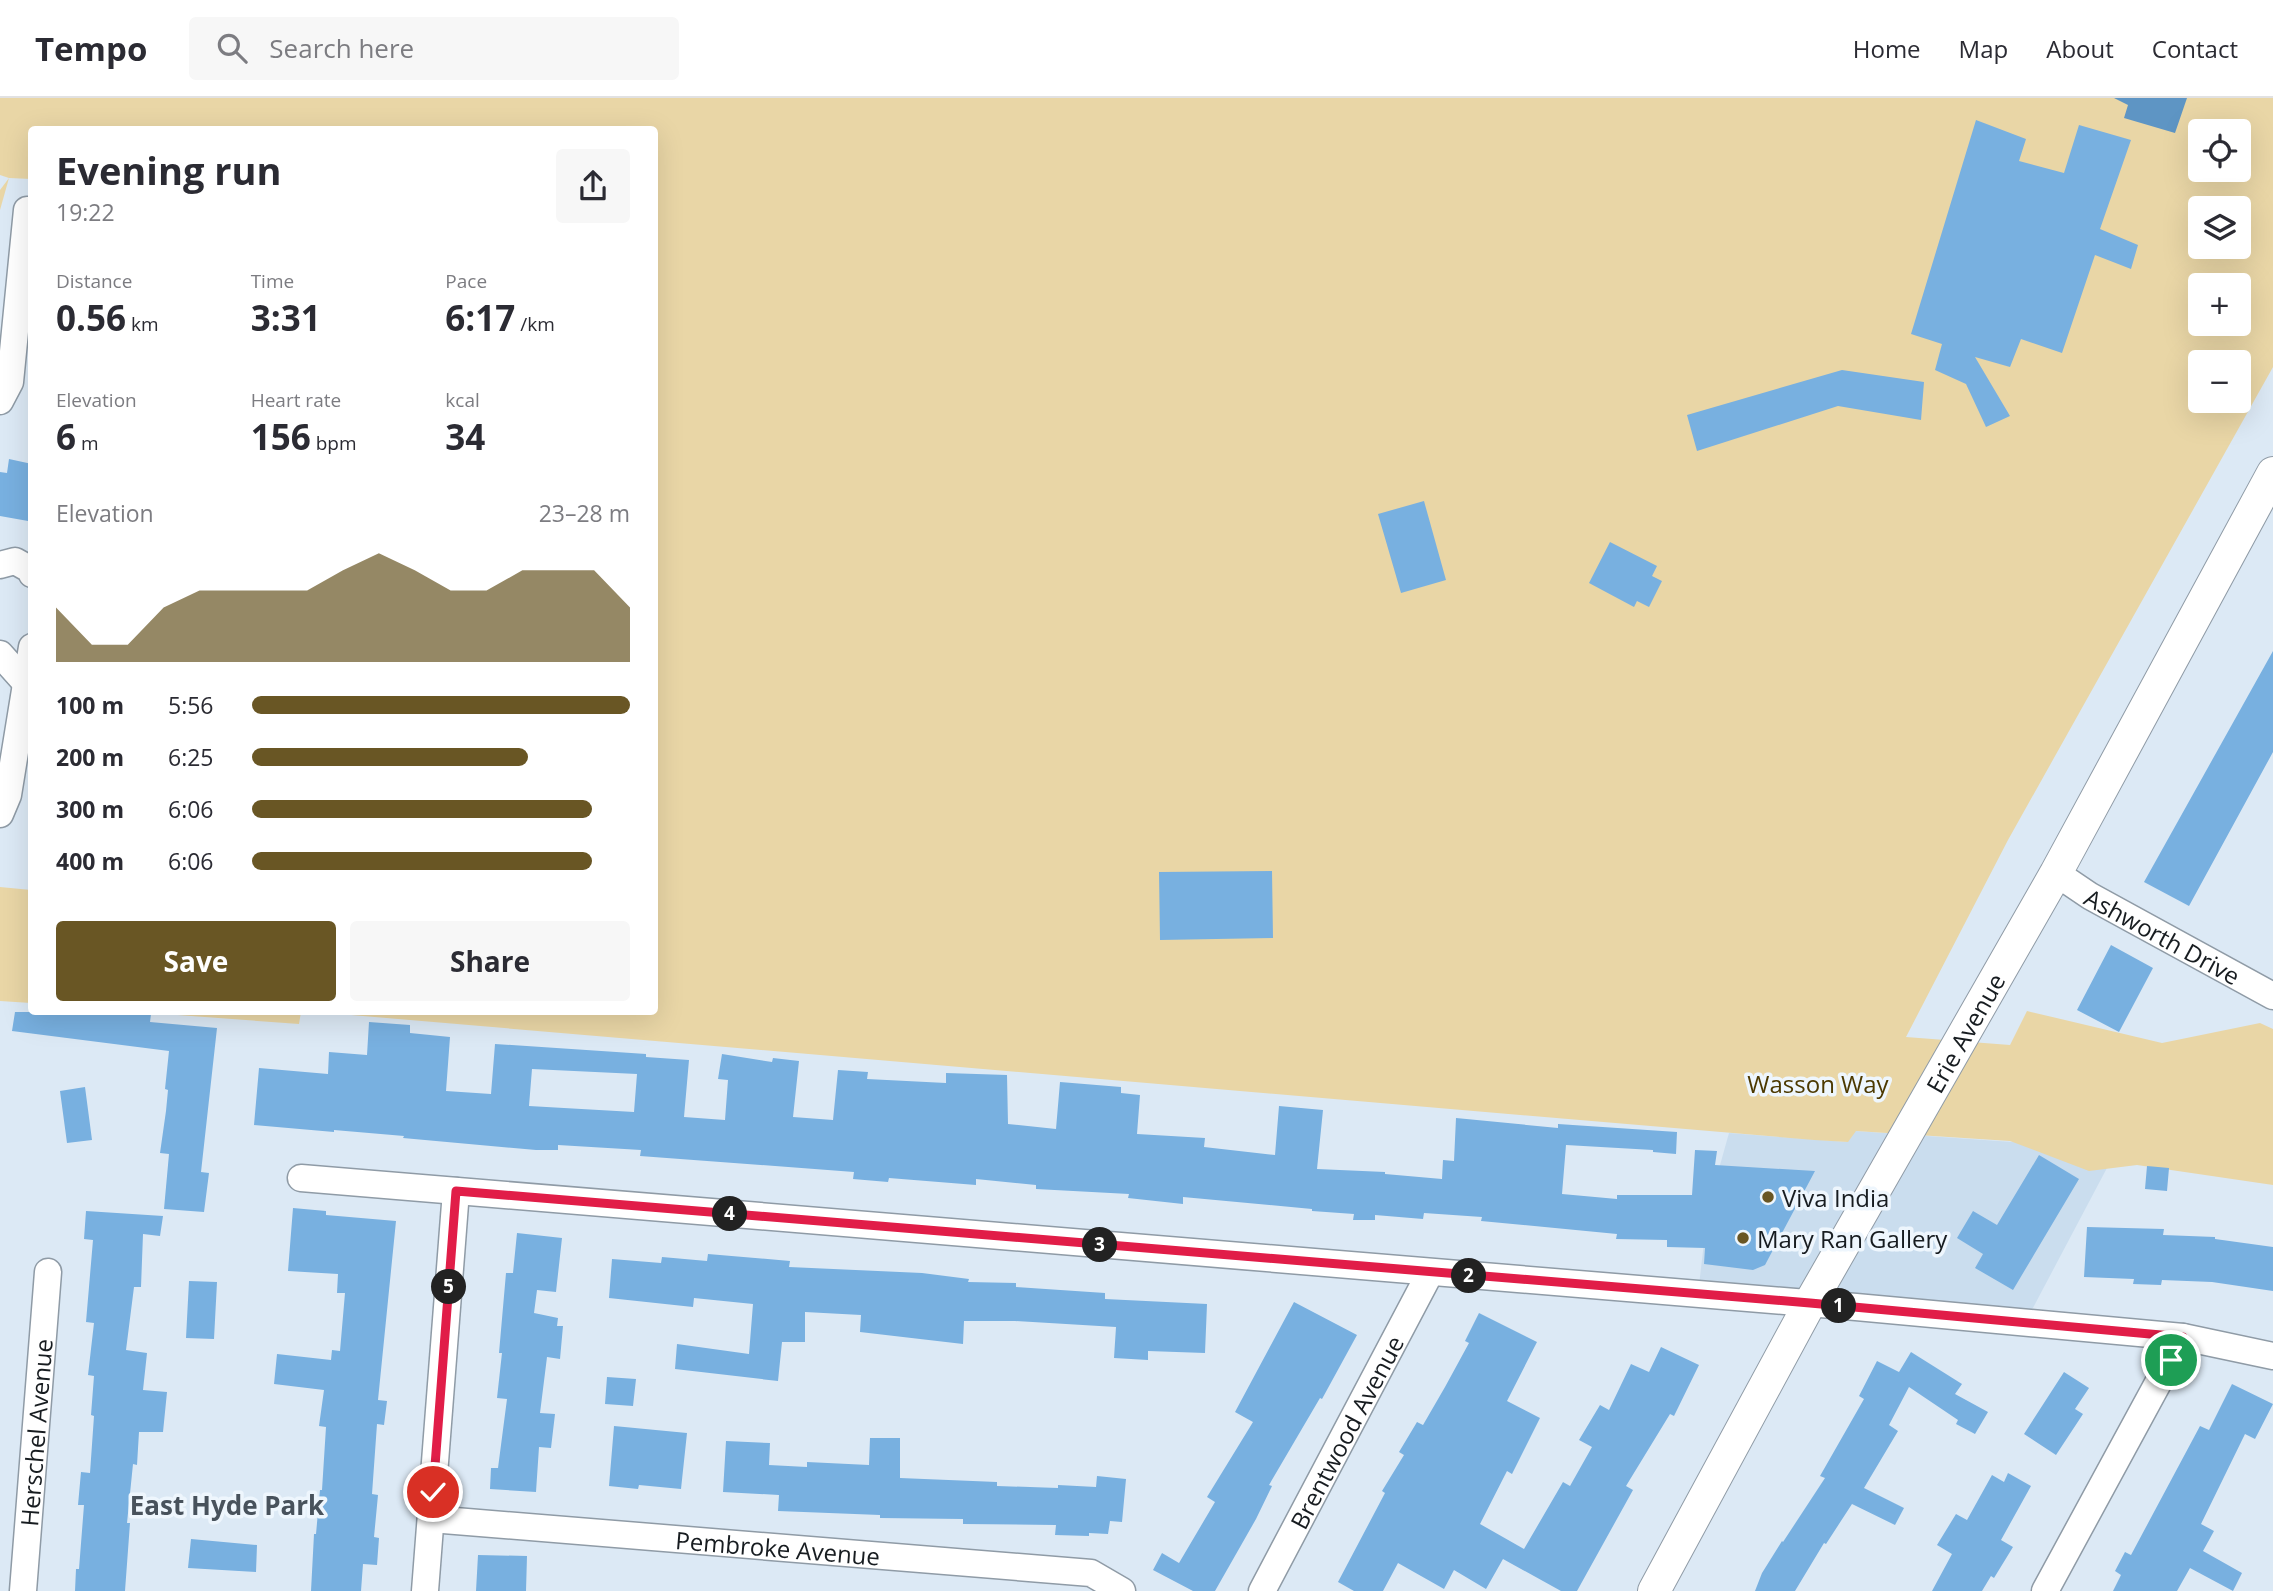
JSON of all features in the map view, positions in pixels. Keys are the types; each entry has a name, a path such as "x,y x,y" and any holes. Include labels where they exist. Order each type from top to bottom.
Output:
{"street":[{"path":"0,401 9,382 27,211"},
{"name":"Erie Avenue","path":"1654,1591 1810,1303 2056,873 2273,473"},
{"path":"0,565 15,561 28,568"},
{"path":"0,654 26,683"},
{"path":"0,814 8,794 28,671"},
{"name":"Ashworth Drive","path":"2056,873 2090,896 2273,996"},
{"path":"301,1178 1810,1303 2183,1337 2273,1356"},
{"path":"425,1591 456,1191"},
{"name":"Herschel Avenue","path":"23,1591 48,1272"},
{"name":"Brentwood Avenue","path":"1262,1591 1430,1273"},
{"path":"2045,1591 2183,1337"},
{"name":"Pembroke Avenue","path":"431,1519 1091,1573 1122,1591"}],"shaded area":[{"path":"1855,1131 2117,1149 2025,1323 1698,1294 1708,1208 1729,1133 1847,1142"}],"green space":[{"name":"Wasson Way","path":"0,98 2273,98 2273,367 2251,406 2251,350 2188,350 2188,413 2247,413 2008,840 1906,1037 2010,1045 2027,1011 2162,1043 2260,1023 2273,1029 2273,1185 2137,1165 2089,1171 2010,1141 1856,1131 1848,1142 1814,1140 351,1015 658,1015 658,126 28,126 28,179 0,175"},
{"path":"9,178 0,210 0,190"},
{"path":"0,887 28,890 28,1003 0,1001"},
{"path":"178,1015 300,1015 299,1024"}],"water":[{"path":"2114,98 2187,98 2175,133 2124,118 2128,105"}],"building":[{"path":"1976,120 2026,139 2019,161 2064,173 2079,125 2131,140 2100,229 2138,245 2131,269 2095,255 2062,353 2021,339 2010,367 1975,357 2010,416 1986,427 1966,384 1935,370 1942,344 1911,334"},
{"path":"1842,370 1924,382 1921,420 1838,406 1697,451 1687,415"},
{"path":"9,459 28,463 28,521 0,516 0,472 7,473"},
{"path":"1424,501 1446,580 1401,593 1378,514"},
{"path":"1610,542 1657,566 1652,576 1662,581 1649,607 1637,601 1634,607 1589,583"},
{"path":"2273,651 2273,752 2189,906 2144,882"},
{"path":"1272,871 1273,938 1160,940 1159,872"},
{"path":"2111,945 2153,968 2119,1032 2077,1010"},
{"path":"15,1012 28,1012 28,1015 151,1015 150,1022 217,1028 201,1172 209,1173 204,1212 164,1209 169,1154 160,1153 168,1090 165,1089 169,1051 12,1031"},
{"path":"369,1022 410,1025 410,1033 450,1037 446,1091 491,1094 495,1044 646,1054 646,1057 689,1060 684,1117 725,1120 728,1080 718,1079 722,1054 772,1062 773,1058 799,1061 793,1117 833,1120 838,1070 868,1072 867,1079 946,1083 946,1073 1007,1075 1008,1124 1056,1129 1060,1082 1121,1087 1121,1093 1140,1095 1137,1134 1205,1138 1204,1147 1275,1155 1279,1106 1323,1110 1317,1169 1385,1172 1442,1179 1443,1160 1454,1161 1456,1118 1558,1128 1558,1124 1677,1132 1676,1154 1653,1150 1566,1145 1562,1194 1617,1199 1617,1195 1692,1195 1695,1150 1717,1151 1715,1165 1815,1171 1765,1265 1753,1270 1704,1264 1705,1248 1667,1247 1667,1240 1616,1239 1617,1234 1481,1221 1482,1217 1424,1213 1423,1219 1375,1215 1375,1220 1353,1220 1354,1214 1312,1209 1183,1197 1183,1204 1128,1198 1129,1194 1036,1189 1036,1185 976,1179 976,1185 889,1178 888,1182 853,1179 854,1172 640,1156 641,1150 558,1145 558,1150 536,1150 403,1138 404,1136 254,1125 259,1068 328,1074 329,1052 367,1055","holes":["532,1069 637,1074 634,1112 529,1106"]},
{"path":"85,1087 92,1140 67,1143 60,1091"},
{"path":"2039,1155 2079,1179 2013,1290 1975,1268 1983,1254 1957,1238 1973,1211 1997,1225"},
{"path":"2147,1166 2169,1168 2167,1191 2145,1189"},
{"path":"293,1208 326,1211 326,1215 396,1221 378,1400 387,1401 384,1425 377,1424 372,1494 378,1495 374,1537 379,1538 377,1565 363,1564 361,1591 311,1591 314,1534 322,1490 326,1427 319,1426 324,1390 274,1384 277,1354 331,1360 332,1350 340,1351 345,1293 337,1293 338,1274 288,1271"},
{"path":"86,1211 163,1216 160,1236 143,1234 141,1287 134,1287 126,1350 147,1353 143,1390 167,1392 163,1432 139,1432 137,1465 133,1464 127,1523 130,1523 125,1591 75,1591 84,1505 78,1505 81,1472 90,1473 94,1416 91,1415 94,1376 88,1375 94,1323 86,1322 93,1240 84,1239"},
{"path":"2087,1227 2164,1229 2163,1235 2215,1237 2273,1247 2273,1291 2212,1282 2162,1280 2161,1285 2133,1284 2134,1279 2084,1277"},
{"path":"517,1233 562,1238 556,1292 537,1290 534,1313 558,1318 557,1326 563,1326 560,1359 547,1357 540,1413 555,1414 551,1448 539,1447 536,1492 490,1489 491,1468 498,1468 507,1399 497,1398 502,1353 499,1353 506,1273 513,1273"},
{"path":"708,1254 790,1261 789,1267 922,1273 969,1279 968,1282 1016,1283 1016,1287 1105,1293 1105,1299 1207,1304 1205,1353 1148,1351 1148,1360 1114,1358 1116,1327 964,1321 963,1344 860,1332 861,1315 805,1312 805,1342 782,1342 778,1381 675,1369 677,1344 749,1354 753,1304 694,1298 693,1307 609,1298 612,1259 661,1263 662,1257 707,1261"},
{"path":"189,1281 217,1282 214,1339 186,1338"},
{"path":"1294,1302 1357,1335 1322,1399 1320,1398 1269,1485 1272,1486 1256,1519 1215,1591 1193,1591 1153,1570 1162,1553 1179,1563 1215,1502 1207,1497 1253,1422 1235,1412"},
{"path":"1479,1313 1537,1342 1507,1401 1540,1418 1512,1474 1507,1471 1480,1524 1524,1549 1563,1482 1570,1486 1592,1447 1579,1440 1600,1405 1609,1410 1631,1364 1649,1372 1661,1347 1699,1365 1674,1416 1670,1414 1626,1486 1633,1490 1577,1591 1561,1591 1503,1559 1486,1589 1454,1570 1444,1589 1398,1563 1383,1591 1354,1591 1338,1582 1385,1493 1382,1491 1404,1455 1399,1452 1417,1422 1423,1425 1445,1387 1469,1343 1465,1341"},
{"path":"1911,1352 1962,1384 1955,1394 1988,1412 1975,1434 1956,1424 1958,1420 1909,1387 1889,1425 1898,1431 1864,1488 1904,1508 1895,1525 1852,1504 1795,1591 1755,1591 1762,1573 1825,1478 1820,1476 1864,1399 1859,1396 1877,1361 1899,1372"},
{"path":"2064,1372 2089,1388 2075,1409 2083,1414 2056,1455 2024,1434"},
{"path":"607,1377 636,1379 633,1406 605,1404"},
{"path":"2232,1384 2273,1404 2255,1439 2245,1434 2201,1524 2214,1531 2203,1551 2242,1573 2233,1591 2190,1568 2177,1591 2113,1591 2121,1575 2115,1571 2125,1552 2131,1555 2200,1426 2209,1430"},
{"path":"614,1426 687,1433 681,1489 639,1485 638,1489 609,1486"},
{"path":"870,1438 900,1438 900,1478 997,1482 997,1486 1058,1488 1058,1485 1096,1487 1097,1476 1126,1479 1122,1522 1110,1521 1108,1534 1055,1535 1056,1525 963,1524 963,1519 880,1518 880,1515 778,1511 779,1495 723,1492 726,1441 770,1443 769,1465 807,1467 807,1462 869,1465"},
{"path":"2008,1473 2031,1486 2001,1540 2013,1547 1994,1578 1991,1576 1982,1591 1932,1591 1952,1554 1937,1545 1956,1514 1967,1520 1992,1475 2004,1482"},
{"path":"191,1539 257,1545 256,1572 188,1568"},
{"path":"478,1555 527,1556 526,1591 476,1591"}],"place":[{"name":"Viva India","path":"1768,1197"},
{"name":"Mary Ran Gallery","path":"1743,1238"}],"district":[{"name":"East Hyde Park","path":"227,1505"}],"route":[{"path":"433,1492 456,1191 1810,1303 2183,1337 2171,1360"}]}
